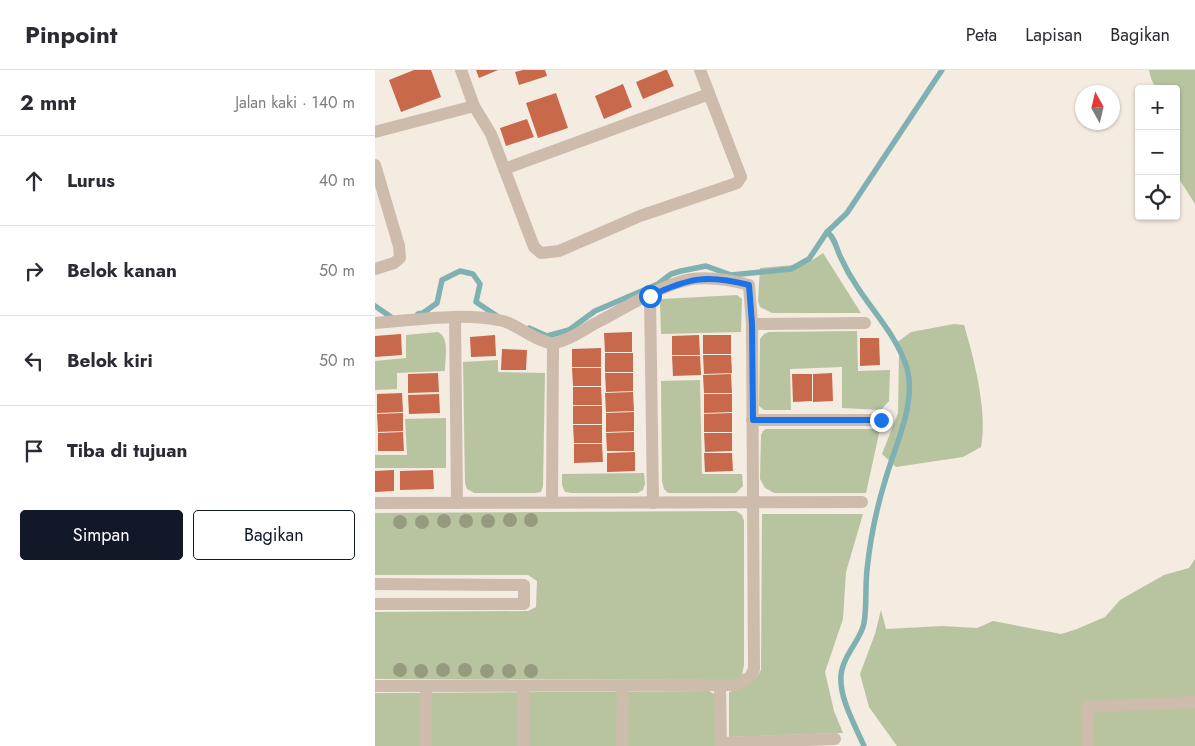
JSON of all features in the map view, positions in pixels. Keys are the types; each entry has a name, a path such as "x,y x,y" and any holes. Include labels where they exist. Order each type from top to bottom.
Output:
{"street":[{"path":"461,70 474,106 491,134 534,247 541,253 559,251 641,216 737,183 741,177 700,70"},
{"path":"504,170 709,94"},
{"path":"375,132 474,106"},
{"path":"375,165 399,246 400,258 394,263 375,269"},
{"path":"375,323 481,318 505,322 533,336 553,343 567,339 677,283 692,279 713,279 749,285 752,324 753,420 753,673 744,681 735,685 375,686"},
{"path":"650,296 653,503"},
{"path":"455,318 457,502"},
{"path":"752,324 865,323"},
{"path":"552,502 553,343"},
{"path":"753,420 881,420"},
{"path":"375,502 862,502"},
{"path":"375,584 524,585 524,604 375,604"},
{"path":"720,685 721,744 835,739"},
{"path":"426,686 426,746"},
{"path":"523,686 523,746"},
{"path":"622,746 623,686"},
{"path":"1088,746 1087,707 1195,702"}],"green space":[{"path":"1149,70 1195,70 1195,204 1180,180 1180,85 1155,85"},
{"path":"823,253 861,313 772,313 760,307 758,301 760,268 806,264"},
{"path":"737,295 742,299 741,332 661,334 660,303 662,299"},
{"path":"954,324 964,325 976,369 983,418 981,447 963,457 896,467 882,454 898,413 899,355 896,343 911,332"},
{"path":"857,331 858,371 890,370 889,401 881,410 842,408 842,367 790,369 791,410 764,410 759,406 760,339 764,334 769,332"},
{"path":"438,332 442,335 445,344 445,371 397,373 397,389 375,390 375,361 406,358 406,335"},
{"path":"498,360 498,372 545,373 543,486 541,492 474,493 467,489 465,483 463,362"},
{"path":"700,380 702,474 742,474 743,486 736,493 668,493 664,489 662,481 661,381"},
{"path":"446,418 446,468 375,468 375,455 407,455 405,419"},
{"path":"766,429 880,429 866,493 774,493 765,488 760,479 761,435"},
{"path":"644,473 645,484 643,490 638,493 572,493 565,492 562,485 562,474"},
{"path":"736,511 742,515 744,521 744,665 742,675 734,680 375,679 375,612 528,611 536,607 537,581 528,575 375,575 375,513"},
{"path":"762,514 863,514 846,572 843,619 825,672 834,711 843,733 729,737 729,692 748,684 761,670"},
{"path":"1195,559 1195,746 897,746 869,707 860,674 875,634 881,610 886,629 943,626 977,628 993,621 1061,634 1105,617 1120,600 1164,575 1189,568"},
{"path":"709,691 716,695 716,746 375,746 375,693"}],"building":[{"path":"414,70 431,70 441,97 401,112 389,80"},
{"path":"476,70 498,70 479,78"},
{"path":"545,70 547,76 519,85 515,72"},
{"path":"667,70 674,86 643,99 636,82"},
{"path":"623,84 632,107 604,119 595,96"},
{"path":"556,93 568,128 538,138 526,103"},
{"path":"527,119 534,137 506,146 500,128"},
{"path":"632,332 632,352 605,352 604,333"},
{"path":"401,334 402,355 375,357 375,336"},
{"path":"495,335 496,356 471,357 470,337"},
{"path":"699,335 700,355 672,355 672,336"},
{"path":"703,335 731,335 731,354 703,354"},
{"path":"860,338 879,338 880,365 860,366"},
{"path":"601,348 601,367 572,367 572,349"},
{"path":"502,349 527,350 526,370 501,370"},
{"path":"605,353 633,353 633,372 605,372"},
{"path":"703,355 731,355 732,373 704,374"},
{"path":"672,356 700,356 701,375 673,376"},
{"path":"572,368 601,368 601,386 573,386"},
{"path":"438,373 439,392 408,393 408,374"},
{"path":"605,373 633,373 633,391 606,392"},
{"path":"832,373 833,401 813,402 813,374"},
{"path":"731,374 732,393 704,393 703,375"},
{"path":"792,374 812,374 812,401 793,402"},
{"path":"573,387 601,387 602,405 573,405"},
{"path":"633,392 634,411 606,412 605,393"},
{"path":"402,393 403,412 377,413 377,394"},
{"path":"439,394 440,413 409,414 408,395"},
{"path":"704,394 732,394 732,412 704,413"},
{"path":"573,406 602,406 602,424 573,424"},
{"path":"634,412 634,431 606,432 606,413"},
{"path":"403,413 403,431 378,432 377,414"},
{"path":"732,413 732,432 704,432 704,414"},
{"path":"573,425 602,425 602,443 574,443"},
{"path":"403,432 404,451 378,451 378,433"},
{"path":"634,432 634,451 607,451 606,433"},
{"path":"704,433 732,433 732,451 705,452"},
{"path":"574,444 602,444 603,462 574,463"},
{"path":"635,452 635,471 607,472 607,453"},
{"path":"704,453 732,453 733,471 705,472"},
{"path":"394,470 394,491 375,492 375,471"},
{"path":"433,470 434,489 400,490 400,471"}],"waterway":[{"path":"529,328 547,336 569,330 595,311 658,284 671,274 681,271 706,266 731,275 791,269 809,259 827,232 847,213 942,70"},
{"path":"827,232 834,241 853,281 898,346 907,368 909,382 907,410 876,514 867,570 863,629 845,661 841,675 842,693 864,746"},
{"path":"418,314 423,313 437,303 442,280 460,271 473,274 480,284 476,302 497,316"},
{"path":"375,306 394,319"}],"route":[{"path":"650,296 677,283 692,279 719,280 749,285 752,324 753,420 881,420"}]}
